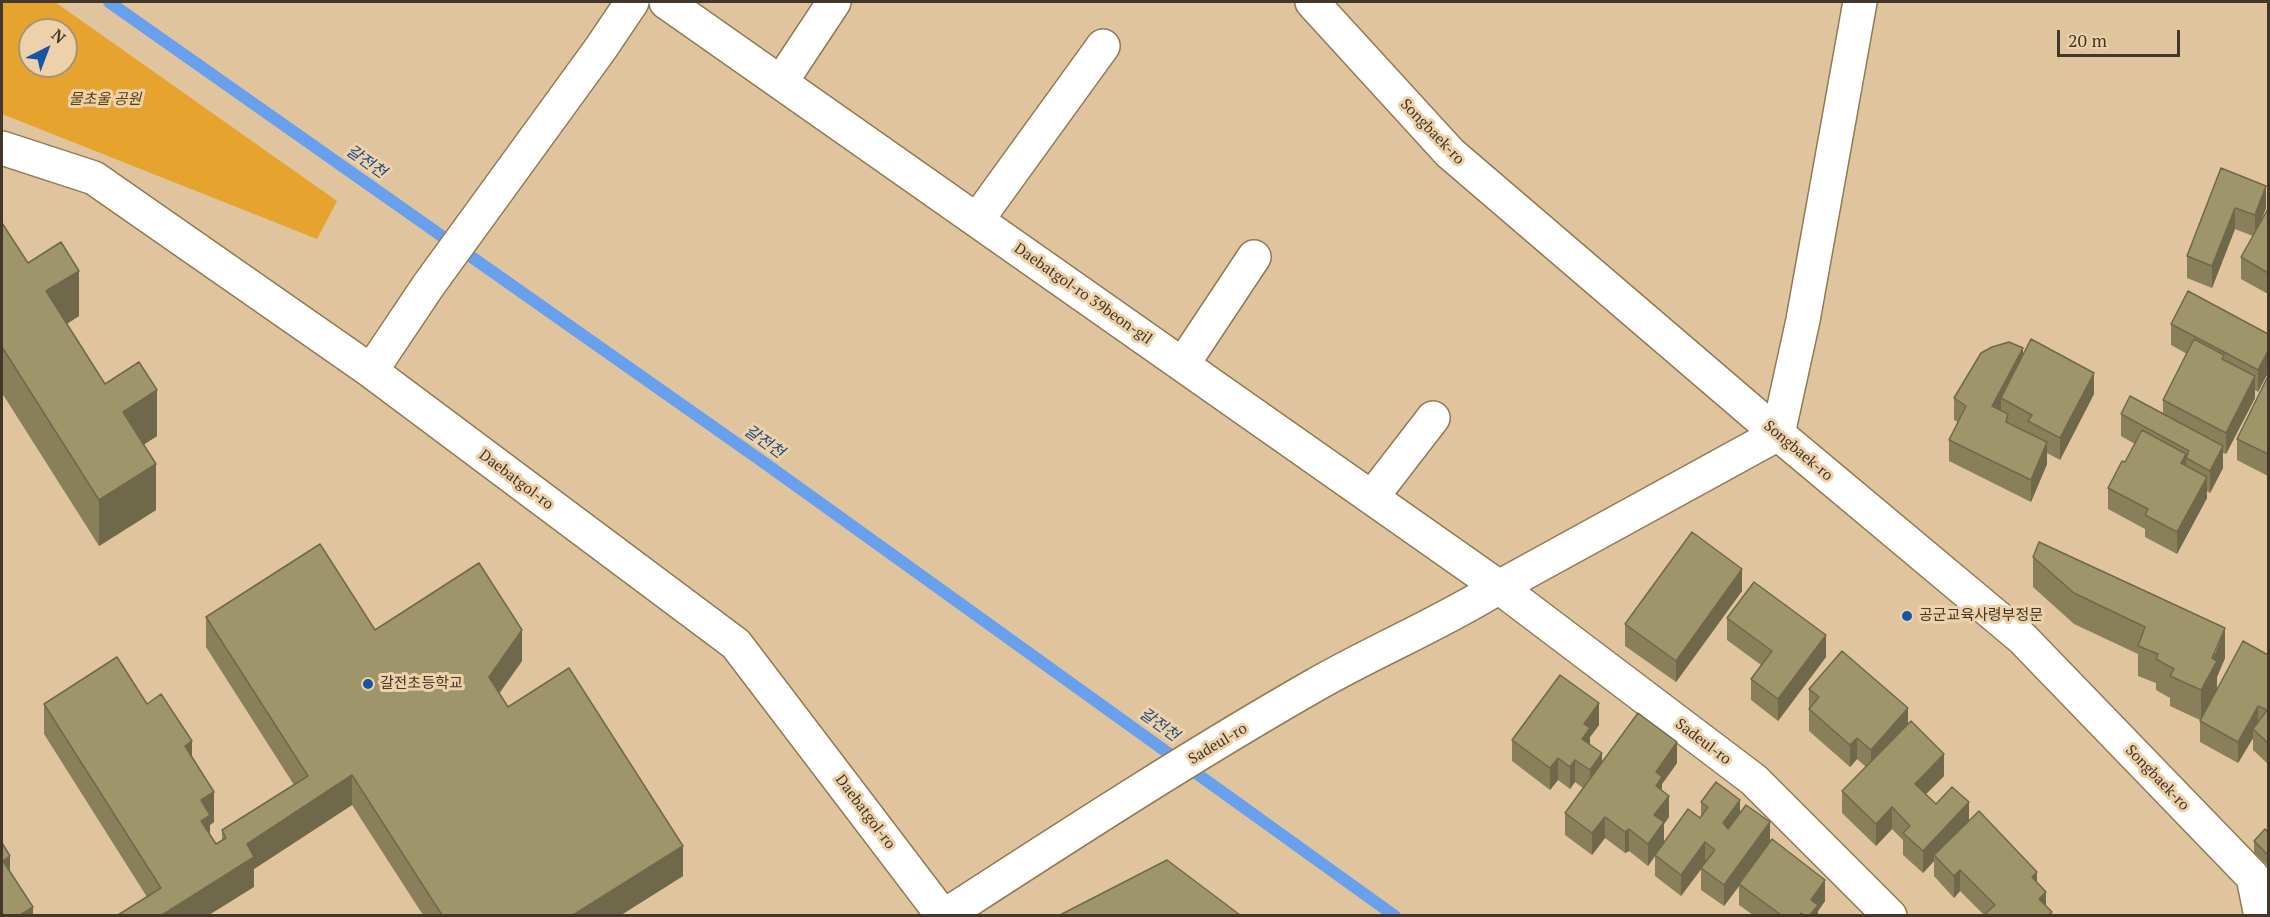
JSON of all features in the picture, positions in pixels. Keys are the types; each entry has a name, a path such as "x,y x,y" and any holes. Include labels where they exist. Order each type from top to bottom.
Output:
{"street":[{"path":"371,371 428,286 632,2"},
{"name":"Daebatgol-ro 39beon-gil","path":"666,2 1499,587"},
{"path":"781,82 834,2"},
{"name":"Songbaek-ro","path":"1312,2 1450,153 1778,434 2022,638 2253,877 2261,915"},
{"path":"1778,434 1803,320 1860,2"},
{"path":"977,220 1102,46"},
{"name":"Daebatgol-ro","path":"2,148 94,178 371,371 736,644 944,915"},
{"path":"1183,364 1254,258"},
{"path":"1372,497 1433,418"},
{"name":"Sadeul-ro","path":"944,915 1313,686 1464,609 1499,587 1778,434"},
{"name":"Sadeul-ro","path":"1499,587 1754,780 1890,915"}],"green space":[{"name":"물초울 공원","path":"2,2 55,2 78,18 18,18 18,78 78,78 78,18 337,201 317,239 2,114"}],"building":[{"path":"2221,168 2266,186 2255,215 2235,208 2212,266 2187,256"},
{"path":"2268,209 2268,273 2241,257"},
{"path":"2,223 28,263 61,242 79,271 46,291 105,384 139,362 157,390 123,412 156,464 99,500 2,347"},
{"path":"2188,291 2268,334 2268,351 2258,370 2171,324"},
{"path":"2031,339 2094,373 2060,438 2028,421 2032,415 2001,398"},
{"path":"2194,339 2224,355 2222,359 2255,376 2226,433 2163,400"},
{"path":"2009,342 2023,348 1992,406 2008,414 2006,422 2047,442 2031,480 1949,440 1966,406 1954,398 1981,353"},
{"path":"2268,376 2268,454 2237,439"},
{"path":"2130,396 2223,446 2210,471 2186,458 2189,451 2121,414"},
{"path":"2142,430 2186,454 2181,463 2207,477 2177,532 2145,515 2148,509 2108,488"},
{"path":"1692,532 1742,569 1676,661 1625,624"},
{"path":"2039,542 2225,628 2212,658 2217,661 2201,690 2170,676 2174,669 2156,659 2158,654 2138,646 2145,627 2074,593 2033,557"},
{"path":"320,544 375,630 479,563 522,630 489,677 508,707 569,668 683,846 573,915 442,915 352,775 247,844 254,857 162,915 118,915 161,888 44,704 117,657 147,704 161,694 192,741 185,746 214,792 201,800 210,815 201,821 216,844 226,838 222,830 308,776 206,617"},
{"path":"1754,582 1826,635 1778,699 1751,679 1772,651 1727,618"},
{"path":"2243,641 2268,655 2268,743 2253,729 2267,710 2258,706 2238,742 2200,721"},
{"path":"1842,651 1908,708 1871,750 1857,738 1850,745 1809,709 1819,697 1809,689"},
{"path":"1560,675 1599,703 1584,724 1590,728 1582,739 1602,753 1590,770 1575,760 1570,767 1558,758 1550,768 1512,740"},
{"path":"1638,713 1677,742 1656,772 1662,777 1656,786 1669,796 1654,815 1664,822 1648,844 1629,829 1625,832 1605,817 1592,833 1565,813"},
{"path":"1911,721 1944,754 1915,784 1936,804 1952,787 1969,802 1923,851 1903,833 1910,826 1892,807 1876,824 1842,791"},
{"path":"1716,782 1740,800 1723,823 1728,829 1746,805 1770,822 1724,885 1701,868 1715,850 1705,842 1681,875 1655,855 1688,809 1700,818 1708,807 1701,802"},
{"path":"1979,811 2037,872 2032,877 2046,892 2039,899 2052,912 2049,915 1984,915 1995,905 1960,870 1954,876 1934,855"},
{"path":"2265,829 2268,832 2268,855 2254,841"},
{"path":"1772,839 1825,880 1811,900 1818,905 1810,915 1801,913 1800,915 1781,915 1739,884"},
{"path":"2,843 10,856 3,861 33,907 20,915 2,915"},
{"path":"1167,860 1240,915 1060,915"}],"waterway":[{"name":"갈전천","path":"109,2 766,464 1395,916"}],"place":[{"name":"공군교육사령부정문","path":"1907,616"},
{"name":"갈전초등학교","path":"368,684"}]}
